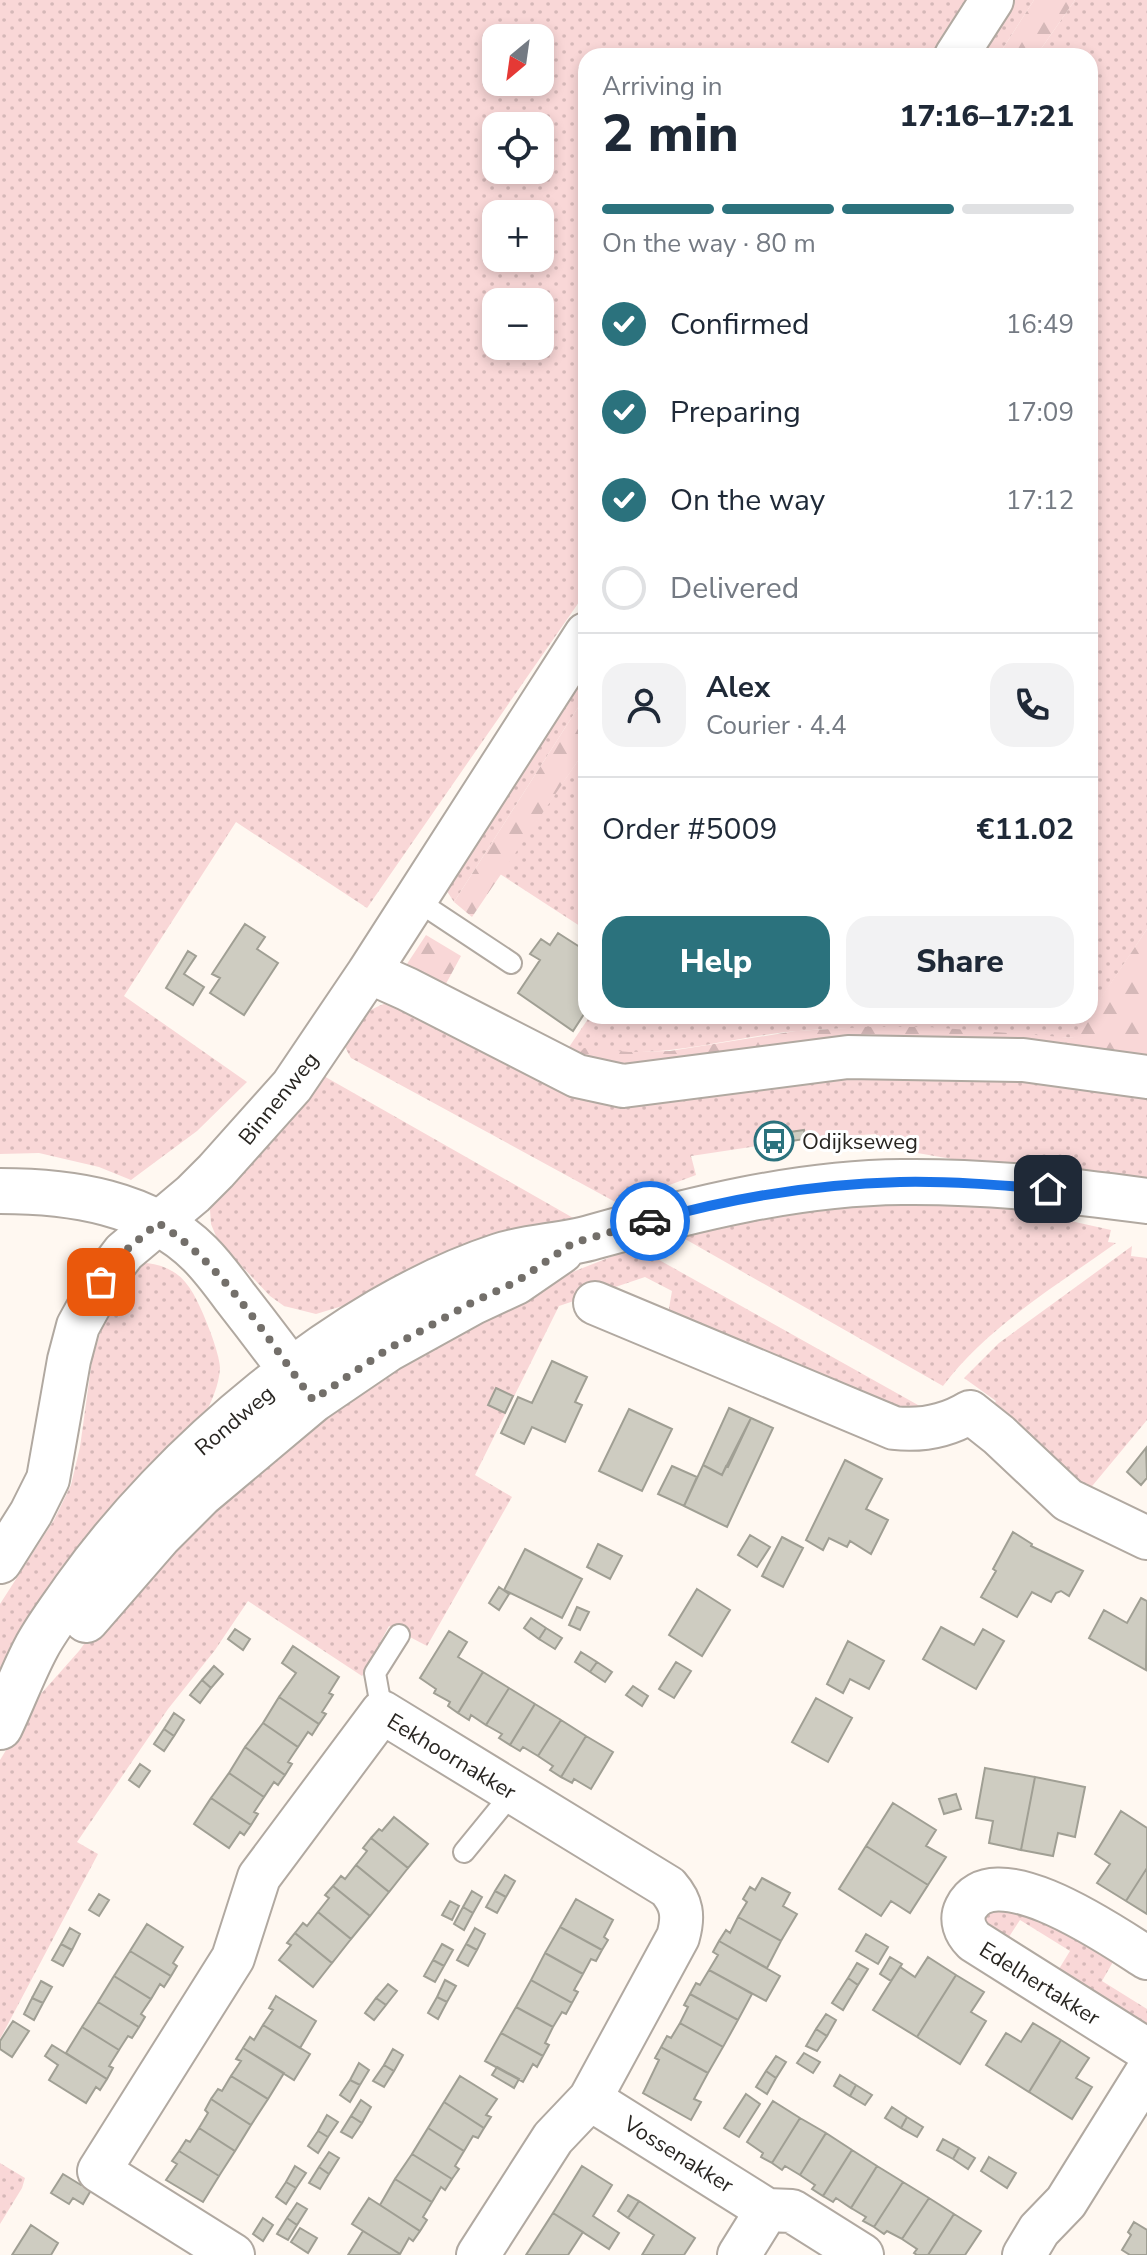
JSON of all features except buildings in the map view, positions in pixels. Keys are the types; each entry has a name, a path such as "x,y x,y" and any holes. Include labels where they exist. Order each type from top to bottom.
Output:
{"main road":[{"name":"Rondweg","path":"0,1726 96,1606 302,1386 388,1349 516,1282 573,1243 685,1211 785,1192 839,1186 899,1182 971,1183 1074,1191 1147,1201"},
{"path":"0,1191 66,1194 140,1215 177,1235 207,1262 302,1386"}],"street":[{"path":"961,48 992,0"},
{"name":"Binnenweg","path":"0,1562 48,1479 78,1326 91,1300 124,1252 140,1215 193,1194 274,1107 316,1052 369,972 578,647"},
{"path":"369,972 577,1076 623,1086 848,1057 1023,1060 1147,1077"},
{"path":"595,1303 894,1428 909,1430 952,1423 970,1412 1068,1500 1147,1538"},
{"name":"Eekhoornakker","path":"233,2255 99,2171 233,1958 259,1877 382,1712 668,1887 678,1898 682,1911 678,1937 590,2099 553,2138 478,2255"},
{"name":"Edelhertakker","path":"1147,1958 1065,1908 1032,1895 1014,1891 983,1893 973,1898 964,1915 967,1934 974,1941 1147,2050"},
{"path":"1024,2255 1039,2230 1066,2202 1147,2072"},
{"name":"Vossenakker","path":"590,2099 767,2210 792,2211 862,2255"},
{"path":"739,2255 767,2210"}],"lane":[{"path":"416,900 511,963"},
{"path":"382,1712 375,1673 399,1635"},
{"path":"464,1852 513,1792"}],"green space":[{"path":"0,0 976,0 945,48 578,48 578,604 367,908 236,822 124,996 247,1082 197,1131 131,1180 99,1167 39,1153 0,1154"},
{"path":"1012,0 1034,0 1003,48 981,48"},
{"path":"1034,0 1075,0 1042,48 1003,48"},
{"path":"1075,0 1147,0 1147,929 1098,1003 1098,48 1042,48"},
{"path":"578,671 578,708 454,902 441,882"},
{"path":"578,708 578,761 472,917 454,902"},
{"path":"578,761 578,925 500,874"},
{"path":"1147,929 1147,1064 640,1070 573,1060 584,1048 629,1052 670,1051 796,1031 865,1027 929,1027 1074,1038 1083,1024 1098,1024 1098,1002"},
{"path":"426,935 461,956 442,991 403,970"},
{"path":"391,1002 564,1078 905,1066 1147,1091 1147,1183 975,1163 877,1146 876,1134 805,1139 691,1156 696,1175 619,1204 351,1058 345,1038 353,1023 376,1007"},
{"path":"585,1024 1084,1024 1075,1038 937,1030 834,1029 779,1033 681,1049 581,1060 563,1056"},
{"path":"322,1075 575,1219 433,1258 349,1304 316,1314 284,1306 270,1296 218,1241 211,1224 210,1210 214,1197"},
{"path":"893,1203 990,1203 1111,1230 1108,1242 1116,1243 1002,1326 961,1364 943,1386 678,1235 784,1214"},
{"path":"1132,1246 1131,1256 1147,1258 1147,1420 1088,1491 988,1413 996,1401 964,1378 999,1343"},
{"path":"636,1247 934,1414 904,1419 672,1316 669,1308 672,1291 645,1277 559,1306 475,1475 512,1497 427,1646 389,1626 362,1676 248,1601 215,1650 168,1709 77,1842 98,1854 0,2039 0,1760 39,1696 79,1651 118,1597 313,1412 537,1286"},
{"path":"147,1263 176,1273 193,1294 217,1350 220,1368 215,1392 205,1415 0,1689 0,1604 54,1520 71,1485 80,1447 92,1360 104,1321 134,1268"},
{"path":"1029,1907 1117,1955 1102,1981 1147,2009 1147,2036 1054,1977 1070,1951 1020,1920 1003,1946 984,1934 982,1917 986,1911"},
{"path":"0,2163 25,2178 0,2224"}],"way so far":[{"path":"101,1282 124,1252 158,1223 199,1252 313,1400 388,1349 516,1282 573,1243 650,1221"}],"place":[{"name":"Odijkseweg","path":"774,1141"}],"route":[{"path":"650,1221 734,1201 839,1186 899,1182 971,1183 1048,1189"}]}
